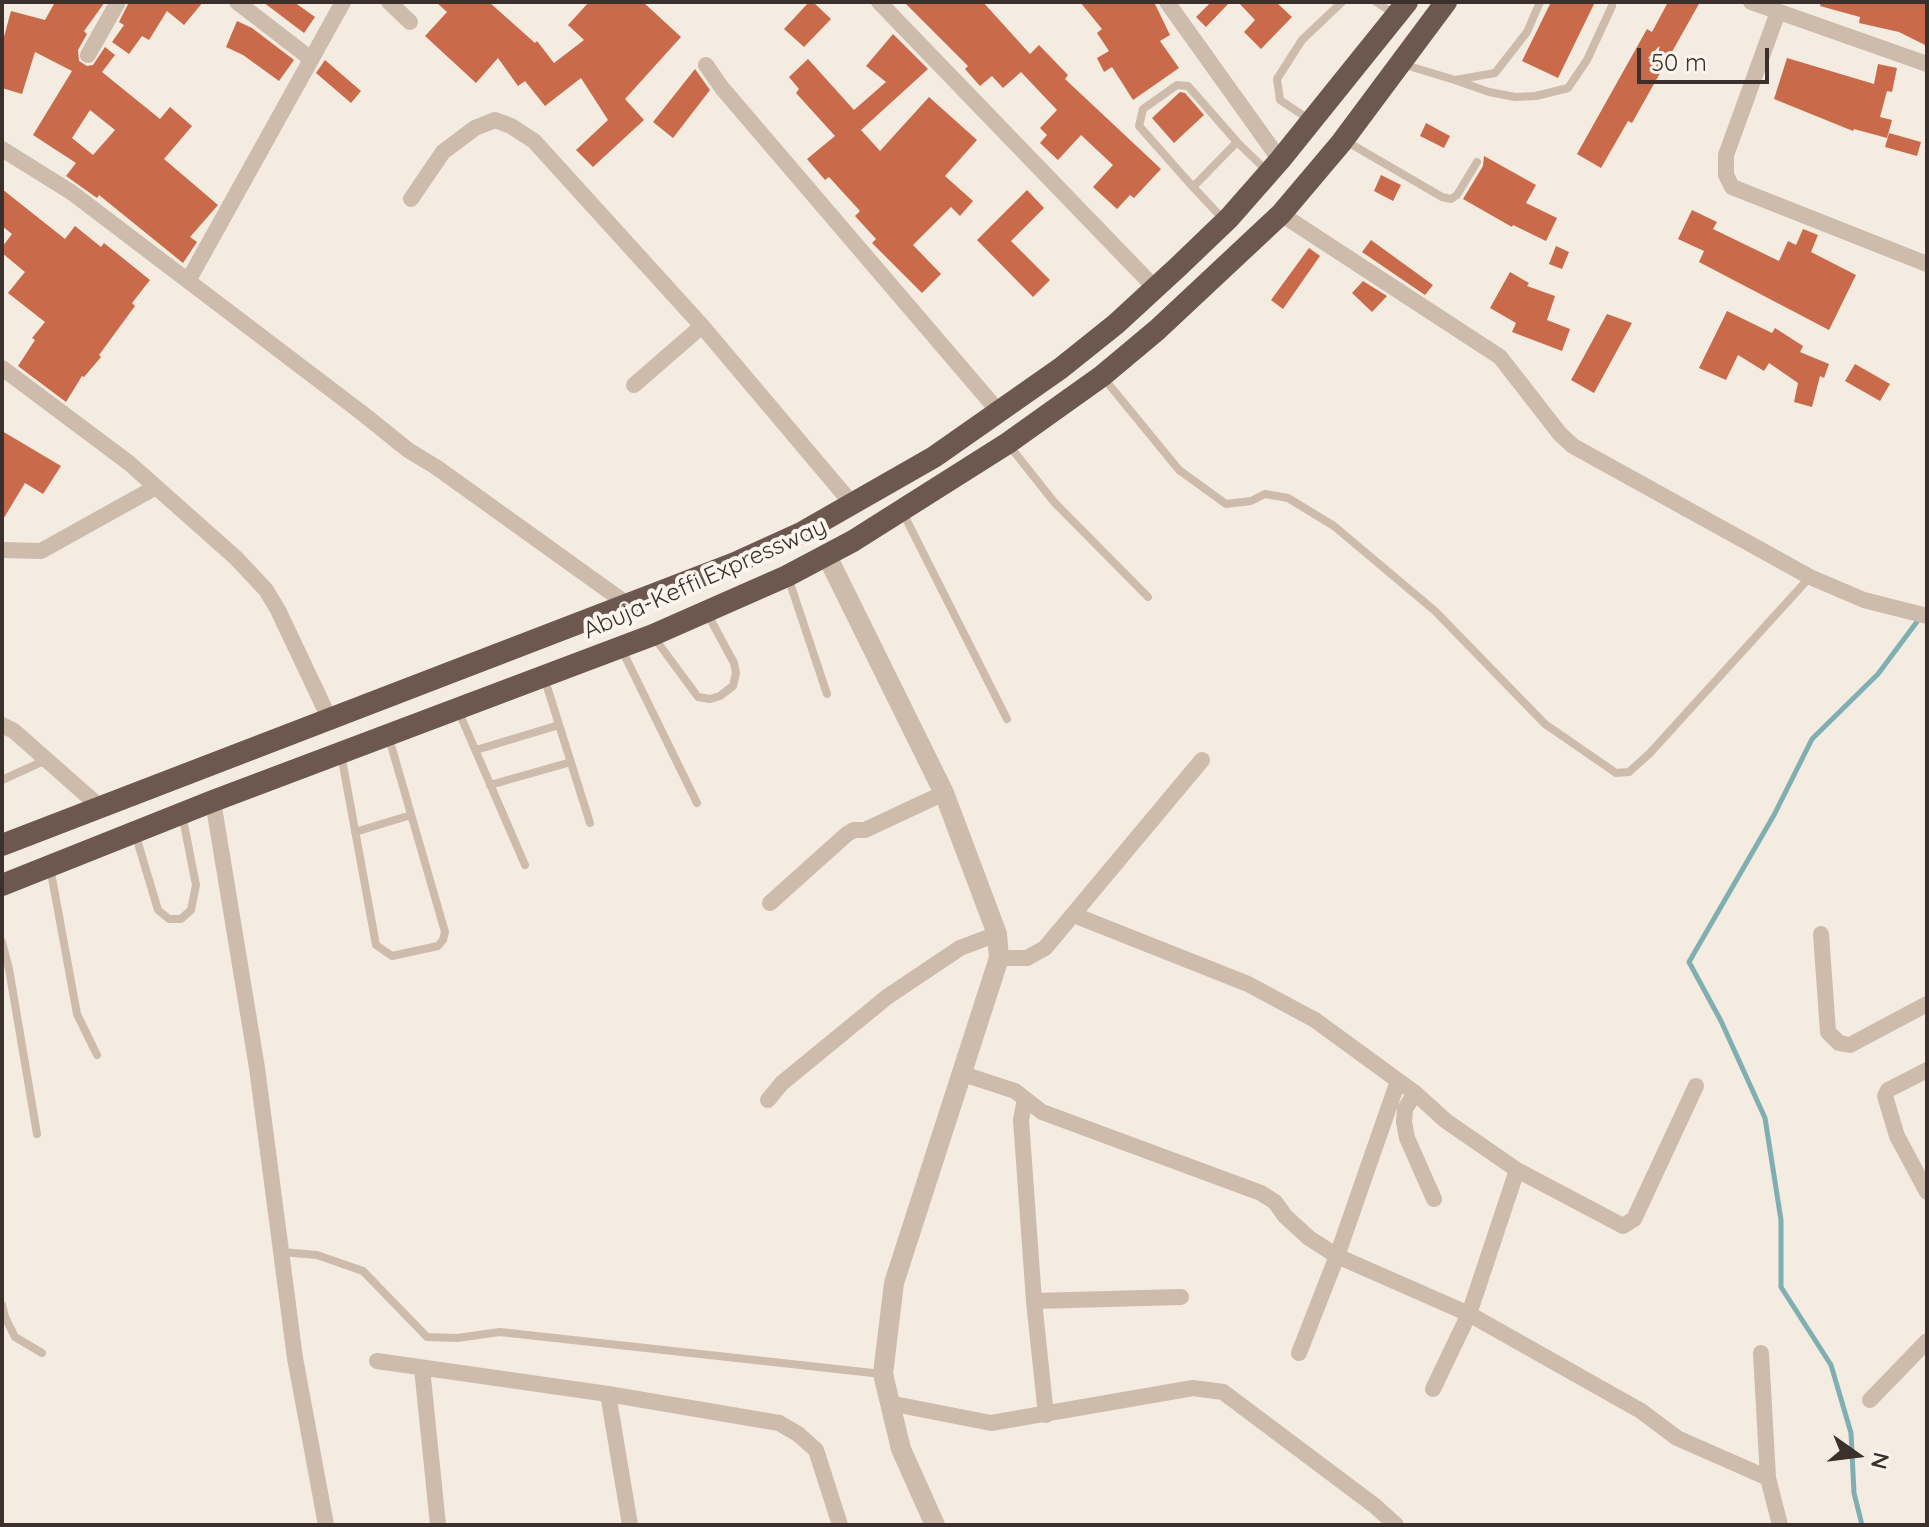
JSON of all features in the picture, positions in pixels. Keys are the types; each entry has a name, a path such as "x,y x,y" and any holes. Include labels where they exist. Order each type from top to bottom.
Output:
{"highway":[{"name":"Abuja-Keffi Expressway","path":"2,885 213,801 621,648 827,556 1008,443 1102,376 1157,330 1281,214 1343,140 1446,2"},
{"name":"Abuja-Keffi Expressway","path":"2,845 735,563 801,533 934,457 1072,359 1155,288 1225,221 1313,121 1402,8"}],"street":[{"path":"88,55 118,2"},
{"path":"237,2 311,59"},
{"path":"188,281 343,2"},
{"path":"389,2 410,22"},
{"path":"879,2 1155,288"},
{"path":"1167,2 1274,166"},
{"path":"1751,2 1927,64"},
{"path":"1778,12 1726,155 1726,175 1732,187 1927,264"},
{"path":"706,65 732,100 999,412"},
{"path":"411,199 443,152 475,128 495,120 534,141 702,326 853,505"},
{"path":"2,149 71,192 408,450 627,604"},
{"path":"1281,214 1500,357 1560,434 1573,446 1810,577 1864,600 1927,616"},
{"path":"634,385 702,326"},
{"path":"2,368 129,463 236,558 266,590 330,720"},
{"path":"2,550 41,551 156,487"},
{"path":"827,556 944,793 997,934 999,958 894,1283 883,1374 901,1449 935,1525"},
{"path":"2,725 14,731 100,807"},
{"path":"999,958 1027,958 1045,948 1202,760"},
{"path":"770,903 847,834 865,830 944,793"},
{"path":"213,801 257,1068 295,1358 326,1525"},
{"path":"1074,915 1248,984 1315,1020 1415,1093 1446,1121 1517,1170 1623,1226 1634,1219 1696,1086"},
{"path":"768,1100 782,1083 887,997 960,948 997,934"},
{"path":"1821,934 1828,1032 1839,1043 1850,1045 1927,1004"},
{"path":"1927,1070 1888,1090 1885,1096 1897,1136 1927,1192"},
{"path":"963,1074 1015,1091 1042,1112 1261,1193 1275,1202 1309,1238 1337,1256 1469,1314 1641,1411 1677,1438 1768,1478"},
{"path":"1299,1353 1337,1256 1398,1081"},
{"path":"1415,1093 1405,1109 1404,1122 1407,1138 1434,1199"},
{"path":"1025,1099 1021,1120 1046,1415"},
{"path":"1433,1389 1469,1314 1517,1170"},
{"path":"1034,1301 1181,1297"},
{"path":"1870,1400 1925,1347"},
{"path":"1761,1353 1768,1478 1780,1525"},
{"path":"377,1361 608,1394 779,1423 816,1450 840,1525"},
{"path":"422,1368 438,1525"},
{"path":"889,1403 991,1423 1193,1388 1223,1392 1350,1486 1396,1525"},
{"path":"608,1394 630,1525"}],"lane":[{"path":"1313,121 1280,100 1277,79 1302,40 1342,2"},
{"path":"1376,2 1402,8"},
{"path":"1455,80 1495,73 1527,32 1540,2"},
{"path":"1401,64 1489,92 1515,97 1536,96 1568,88 1587,60 1612,2"},
{"path":"1225,221 1139,126 1143,109 1177,85 1188,86 1237,142 1274,166"},
{"path":"1343,140 1442,197 1451,199 1457,195 1477,162"},
{"path":"1193,187 1237,142"},
{"path":"1102,376 1179,470 1226,504 1251,501 1265,494 1288,498 1334,526 1435,611 1545,724 1616,773 1629,772 1650,753 1810,577"},
{"path":"1008,443 1054,502 1148,597"},
{"path":"902,510 1007,719"},
{"path":"787,576 827,694"},
{"path":"653,635 698,697 710,699 720,696 733,686 736,673 734,663 706,611"},
{"path":"621,648 697,803"},
{"path":"543,677 590,823"},
{"path":"458,709 525,865"},
{"path":"476,750 559,725"},
{"path":"341,753 376,945 392,956 438,946 445,932 388,735"},
{"path":"2,780 47,760"},
{"path":"490,785 571,762"},
{"path":"134,832 158,910 169,919 181,919 191,910 196,885 182,813"},
{"path":"355,832 411,815"},
{"path":"50,866 77,1014 97,1055"},
{"path":"2,942 37,1134"},
{"path":"281,1252 317,1255 363,1271 427,1337 457,1338 500,1332 883,1374"},
{"path":"2,1305 15,1337 42,1353"}],"building":[{"path":"55,2 105,2 84,31 87,34 78,50 79,61 87,66 93,65 105,47 115,55 102,72 160,119 170,107 192,126 164,159 218,205 190,237 197,242 183,263 99,195 97,198 66,176 76,163 33,135 72,71 35,52 22,94 2,88 2,44 11,11 45,20","holes":["90,110 115,130 93,155 72,138"]},
{"path":"129,2 203,2 184,25 167,11 149,40 142,36 129,54 112,42 124,25 119,22"},
{"path":"263,2 294,2 315,17 304,33"},
{"path":"436,2 489,2 535,43 537,41 554,63 584,40 568,25 589,2 643,2 681,37 625,99 644,120 593,167 576,150 608,120 581,78 545,106 525,81 518,86 498,58 476,83 425,36 447,12"},
{"path":"809,2 813,2 831,19 804,47 784,29"},
{"path":"904,2 983,2 1030,54 1039,45 1068,75 1065,79 1161,169 1134,198 1130,195 1117,209 1093,187 1113,165 1081,135 1058,160 1040,143 1047,135 1040,128 1057,110 1021,72 1003,88 992,76 980,86 965,69 968,66"},
{"path":"1080,2 1154,2 1170,35 1160,41 1179,68 1133,100 1112,67 1104,72 1097,58 1109,51 1097,33 1102,29"},
{"path":"1211,2 1230,2 1206,27 1196,17"},
{"path":"1238,2 1276,2 1292,17 1261,49 1244,32 1255,20"},
{"path":"1551,2 1595,2 1558,78 1522,61"},
{"path":"1668,2 1700,2 1632,123 1628,121 1601,168 1577,154 1647,29 1652,32"},
{"path":"1821,2 1927,2 1927,46 1899,32 1859,23 1860,17 1820,6"},
{"path":"237,21 252,28 294,60 279,81 243,55 226,47"},
{"path":"893,34 928,69 861,130 880,151 929,97 977,140 945,176 973,201 960,216 951,207 913,245 941,274 922,293 872,243 876,239 855,216 860,211 829,177 825,180 807,159 835,136 796,93 799,89 789,77 808,59 854,110 886,82 866,66"},
{"path":"1787,58 1874,84 1878,64 1897,68 1892,92 1887,91 1880,117 1892,120 1887,138 1853,131 1774,99"},
{"path":"325,60 361,91 351,103 316,73"},
{"path":"695,69 710,90 673,138 653,122"},
{"path":"1180,92 1185,93 1204,115 1174,143 1152,118"},
{"path":"1426,123 1450,136 1444,148 1420,136"},
{"path":"1889,133 1921,142 1917,156 1885,147"},
{"path":"1484,156 1536,185 1526,203 1557,218 1546,241 1512,227 1463,199 1483,166"},
{"path":"1381,175 1401,185 1393,201 1374,191"},
{"path":"2,189 65,239 75,226 101,247 104,243 150,280 132,303 135,306 99,355 101,357 82,376 66,402 18,366 35,340 32,338 45,322 8,293 25,272 2,253 2,247 12,234 2,226"},
{"path":"1027,190 1044,208 1011,241 1050,280 1033,297 977,240"},
{"path":"1692,210 1717,222 1713,229 1779,261 1788,241 1796,245 1803,229 1818,235 1811,252 1856,275 1829,330 1699,262 1704,251 1678,239"},
{"path":"1371,240 1433,285 1425,295 1362,252"},
{"path":"1556,246 1569,252 1562,269 1549,264"},
{"path":"1309,248 1320,256 1283,309 1271,300"},
{"path":"1510,272 1529,283 1527,286 1555,296 1547,320 1570,329 1562,351 1512,332 1516,323 1490,308"},
{"path":"1363,281 1387,296 1372,312 1352,293"},
{"path":"1727,311 1772,333 1775,328 1803,346 1800,352 1829,364 1824,378 1820,376 1812,407 1794,402 1798,383 1769,363 1764,371 1738,355 1726,380 1699,368"},
{"path":"1607,314 1632,323 1594,393 1571,380"},
{"path":"1855,364 1890,384 1880,401 1845,381"},
{"path":"2,431 61,466 43,494 25,483 2,521"}],"waterway":[{"path":"1862,1525 1854,1493 1851,1433 1831,1365 1781,1287 1781,1220 1765,1118 1721,1021 1689,962 1774,815 1812,739 1878,674 1919,619"}]}
